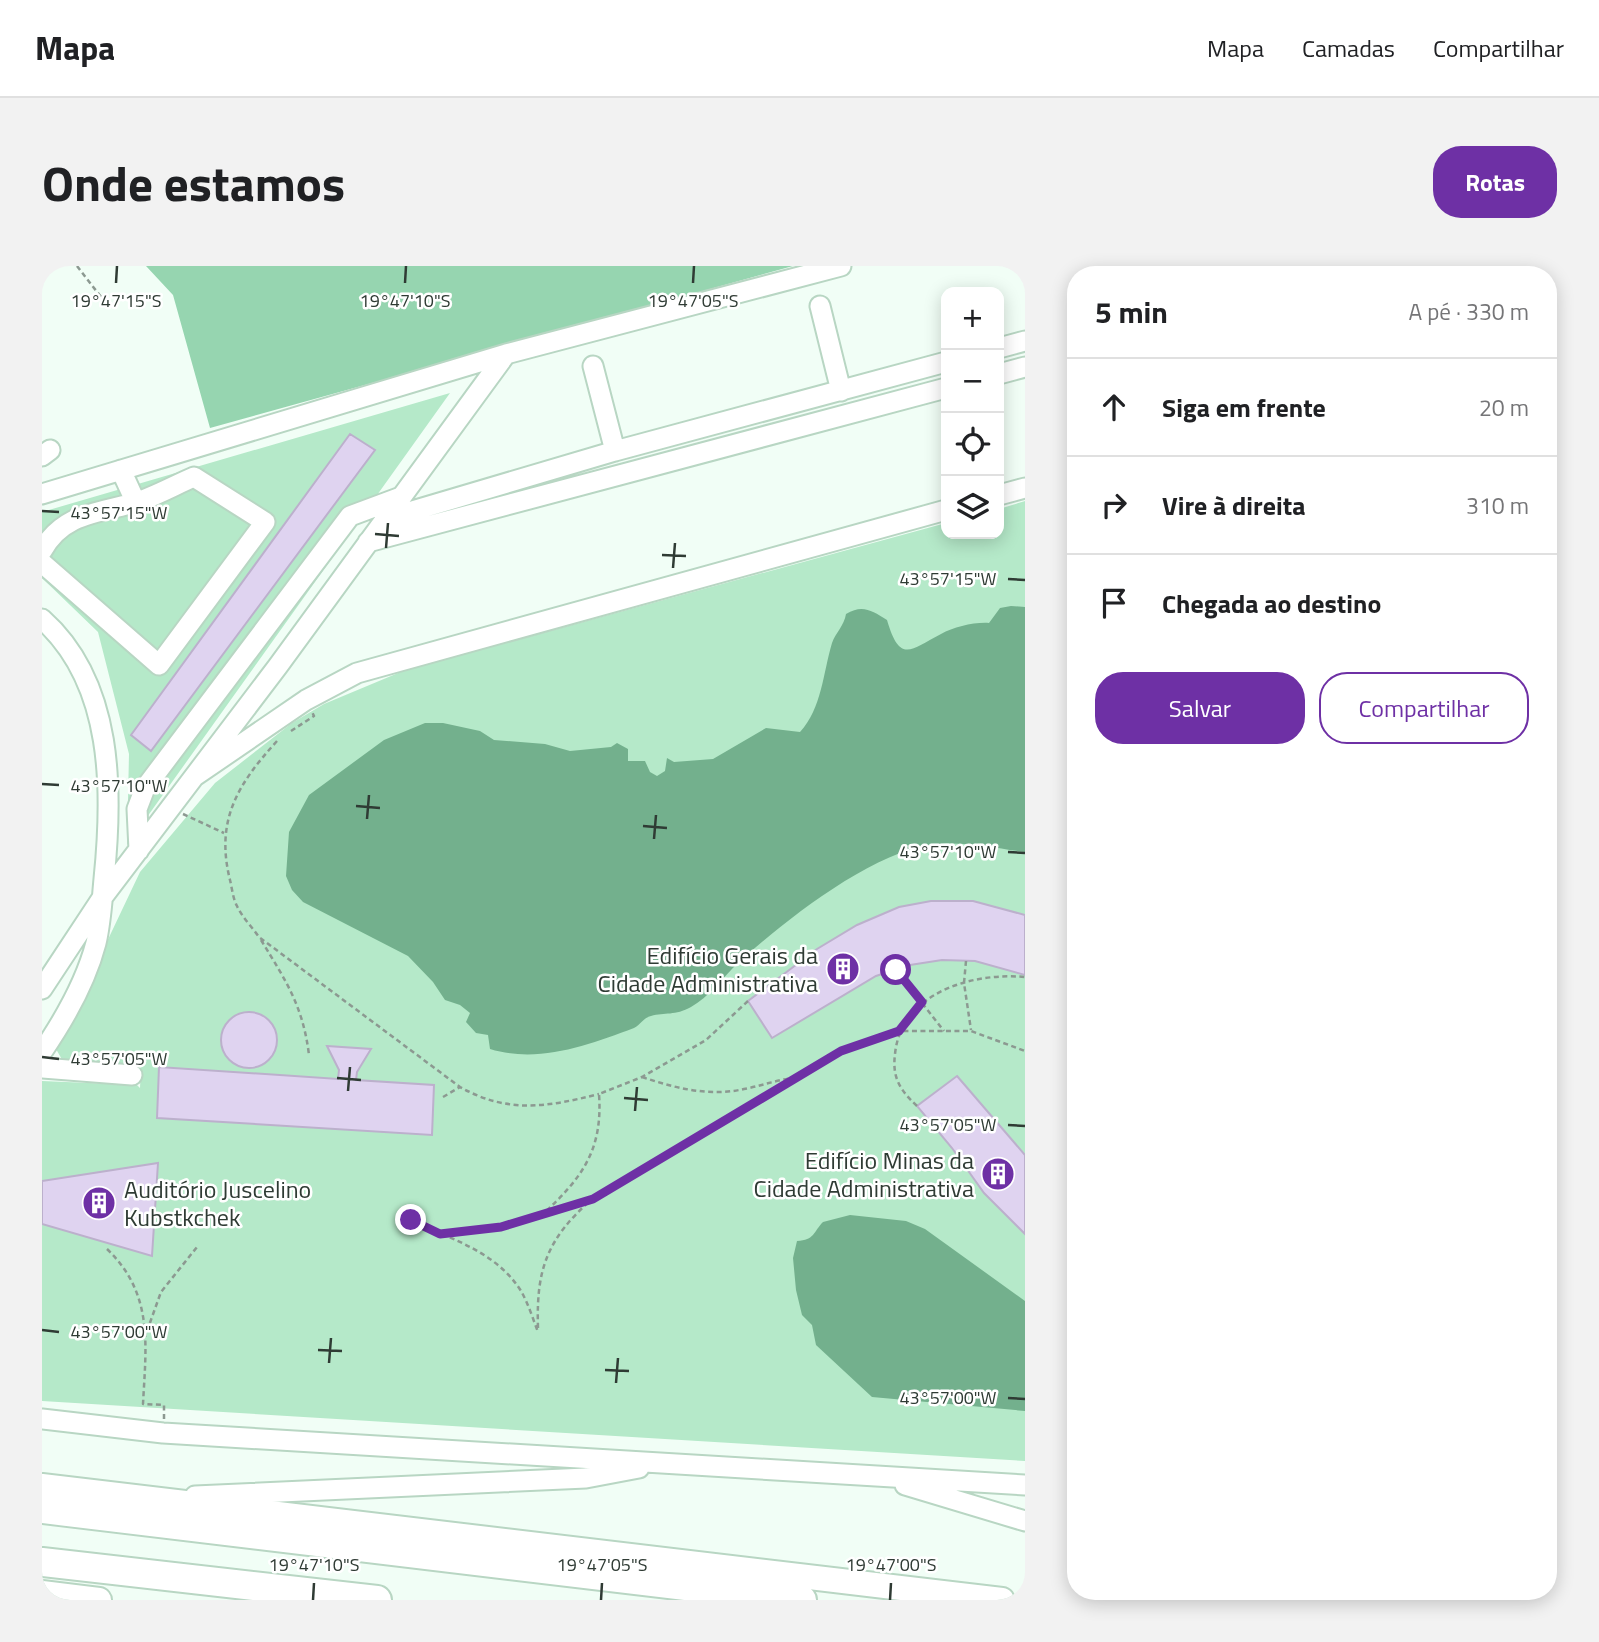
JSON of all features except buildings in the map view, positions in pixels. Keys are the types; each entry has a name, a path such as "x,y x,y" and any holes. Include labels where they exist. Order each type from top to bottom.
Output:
{"highway":[{"path":"42,1509 802,1600"},
{"path":"42,1562 377,1600"}],"main road":[{"path":"42,1486 1002,1600"},
{"path":"42,1593 99,1600"}],"street":[{"path":"42,494 153,458 506,354 841,266"},
{"path":"820,306 842,391"},
{"path":"1004,347 1025,341"},
{"path":"42,989 102,898 506,354"},
{"path":"385,519 615,451 941,363"},
{"path":"593,366 615,451"},
{"path":"1004,373 1025,367"},
{"path":"368,542 941,389"},
{"path":"153,458 165,489"},
{"path":"121,470 136,503"},
{"path":"42,551 64,524 95,510 136,503 194,477 265,522 159,665 42,563"},
{"path":"1004,494 1025,488"},
{"path":"139,850 137,809 145,788 351,516 401,497"},
{"path":"195,776 306,700 357,673 941,511"},
{"path":"42,619 80,667 97,708 107,755 109,832 96,943 73,998 42,1052"},
{"path":"42,1068 132,1075"},
{"path":"42,1419 163,1433 1025,1485"},
{"path":"142,1498 586,1478 668,1462"},
{"path":"879,1476 1025,1521"}],"path":[{"path":"77,266 101,297"},
{"path":"289,732 251,769 233,802 224,833 225,859 236,905 289,987 304,1021 309,1055"},
{"path":"170,808 224,833"},
{"path":"259,937 460,1087 483,1100 519,1107 562,1103 599,1094 642,1077 706,1040 748,1002"},
{"path":"966,961 964,983 971,1031"},
{"path":"896,970 944,1031"},
{"path":"917,1106 898,1086 893,1071 899,1031 922,1002 942,990 964,983 1004,975 1025,977"},
{"path":"411,1220 472,1246 494,1261 520,1290 538,1332 537,1294 542,1265 566,1222 593,1199 841,1051 899,1031 971,1031 1025,1051"},
{"path":"642,1077 679,1089 711,1092 743,1090 796,1077"},
{"path":"443,1097 460,1087"},
{"path":"542,1214 569,1190 596,1147 601,1120 599,1094"},
{"path":"440,1234 501,1227 593,1199"},
{"path":"147,1331 161,1293 197,1247"},
{"path":"107,1249 119,1261 140,1299 147,1331 143,1404 164,1405 163,1433"}],"shaded area":[{"path":"146,266 793,266 210,428 173,295"},
{"path":"450,393 127,845 129,754 98,632 42,578 42,512"},
{"path":"1025,501 1025,1461 42,1401 42,1081 137,1085 140,1088 141,1065 137,1065 137,1069 64,1063 56,1049 140,872 215,783 292,723 324,704 403,671 941,524 941,539 1004,539 1004,507"},
{"path":"1025,607 1025,852 954,843 930,845 881,861 854,875 802,910 738,963 704,998 685,1010 651,1016 634,1028 563,1051 527,1054 490,1049 488,1035 476,1033 466,1022 470,1013 460,1005 445,1000 433,982 408,956 303,902 292,890 286,876 289,832 309,795 384,740 425,723 443,723 480,731 494,740 545,744 570,751 611,747 617,743 628,749 628,761 645,761 650,772 657,776 665,771 667,758 674,762 713,759 766,728 800,732 813,712 834,639 846,614 852,611 867,610 887,620 897,643 907,649 958,627 989,623 1000,608"},
{"path":"850,1215 906,1221 925,1229 1025,1301 1025,1411 872,1397 816,1345 812,1325 802,1315 796,1290 793,1258 797,1241 810,1237 823,1222"}],"place":[{"name":"Edifício Gerais da Cidade Administrativa","path":"843,969"},
{"name":"Edifício Minas da Cidade Administrativa","path":"998,1174"},
{"name":"Auditório Juscelino Kubstkchek","path":"99,1203"}],"route":[{"path":"411,1220 440,1234 501,1227 593,1199 841,1051 899,1031 922,1002 896,970"}]}
